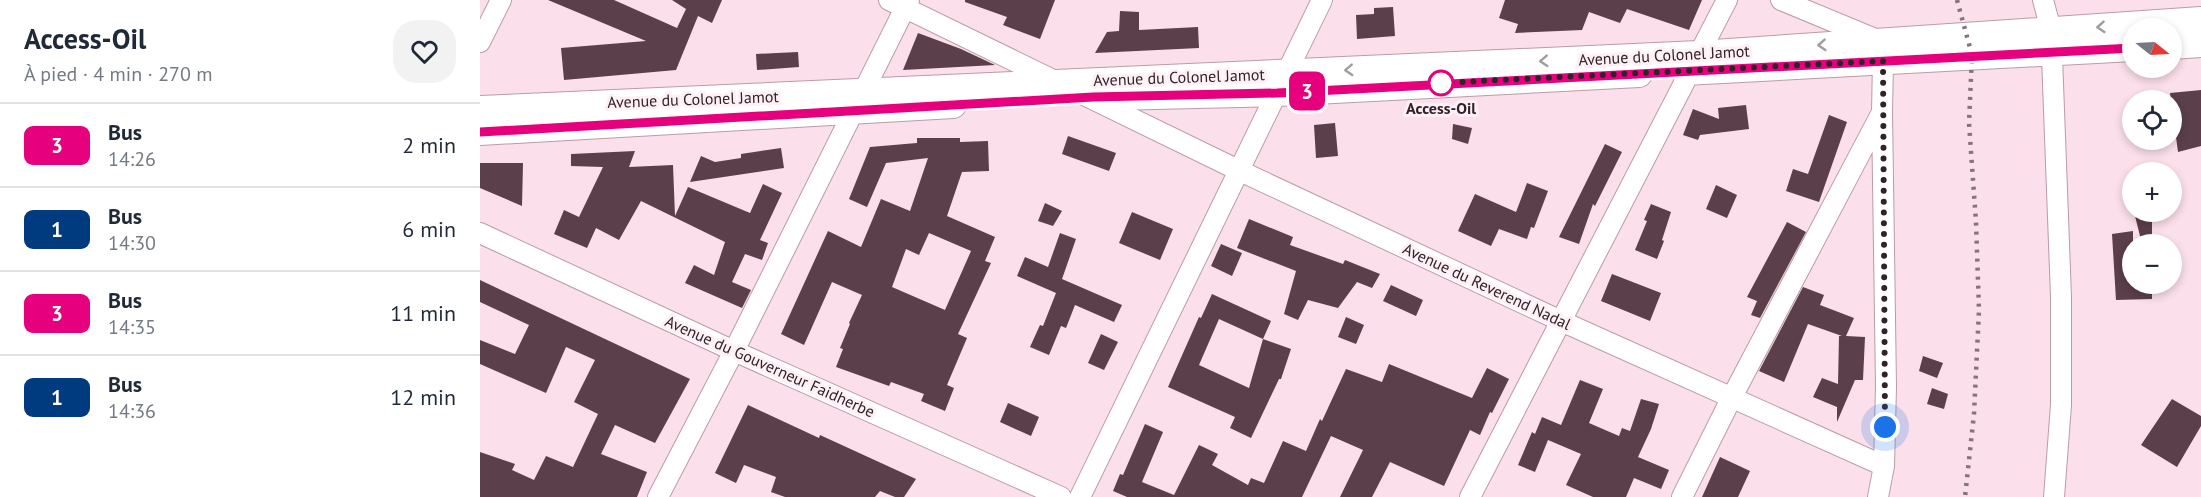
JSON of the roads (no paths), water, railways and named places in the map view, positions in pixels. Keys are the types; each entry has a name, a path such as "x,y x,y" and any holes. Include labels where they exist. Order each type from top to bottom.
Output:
{"main road":[{"name":"Avenue du Colonel Jamot","path":"480,109 1093,97 1281,83 1694,63 2051,41 2201,20"},
{"name":"Avenue du Colonel Jamot","path":"2051,41 2122,47"},
{"path":"2182,45 2201,44"},
{"name":"Avenue du Colonel Jamot","path":"480,132 857,102 1057,82 1281,83"}],"street":[{"path":"480,42 501,0"},
{"path":"1080,497 1322,0"},
{"path":"1470,497 1727,0"},
{"path":"1782,0 1882,51 1886,387 1884,466 1878,497"},
{"path":"2043,0 2051,41 2061,297 2058,495"},
{"path":"658,497 734,351 857,102 901,2 1057,82"},
{"name":"Avenue du Reverend Nadal","path":"1057,82 1093,97 1238,170 1561,321 1884,466"},
{"path":"1682,497 1882,112"},
{"name":"Avenue du Gouverneur Faidherbe","path":"480,233 734,351 1061,497"}],"railway":[{"path":"1957,0 1972,55 1969,123 1979,310 1974,414 1965,497"}],"place":[{"name":"Access-Oil","path":"1441,83"}]}
